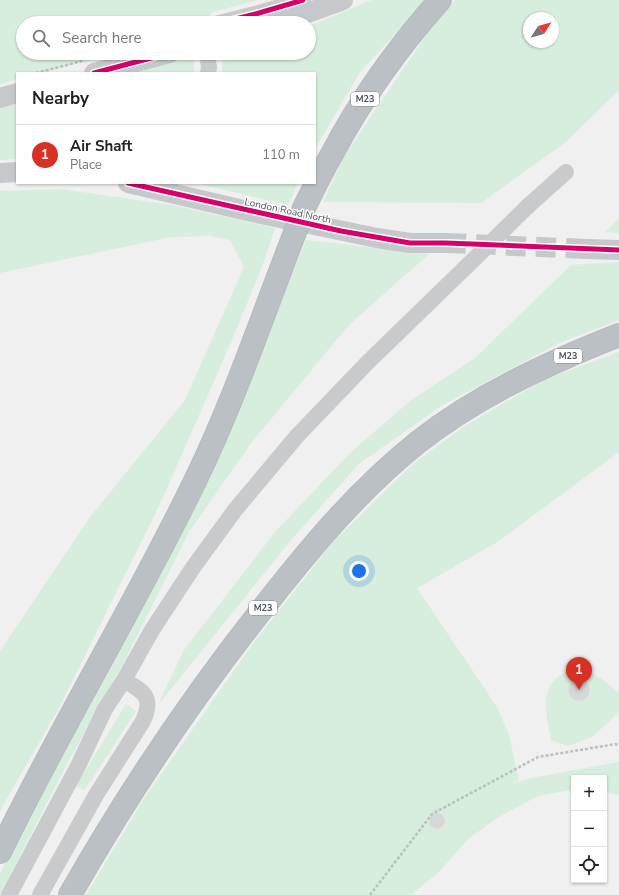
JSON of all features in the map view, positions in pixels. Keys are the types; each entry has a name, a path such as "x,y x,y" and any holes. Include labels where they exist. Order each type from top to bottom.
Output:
{"highway":[{"name":"M23","path":"0,852 53,746 168,535 196,479 244,367 304,208 332,153 358,109 392,59 440,0"},
{"name":"M23","path":"70,895 113,822 154,758 222,661 294,569 358,496 387,468 419,442 483,398 517,379 619,335"}],"main road":[{"path":"299,16 343,0"},
{"path":"91,66 127,60"},
{"path":"0,98 16,93"},
{"path":"0,173 16,172"},
{"name":"London Road North","path":"132,184 252,212 377,238 410,243 446,243"},
{"path":"587,249 619,250"}],"street":[{"path":"247,16 303,0"},
{"path":"208,60 208,72"},
{"path":"9,895 78,766 105,708 124,680 152,630 192,569 235,510 297,436 368,362 528,206 566,172"},
{"path":"40,895 96,795 147,713 149,704 146,696 138,688 124,680"}],"path":[{"path":"44,72 91,66"},
{"path":"370,895 432,814 538,757 616,744 619,746"}],"green space":[{"path":"0,0 258,0 213,12 209,16 16,16 16,60 90,60 45,72 16,72 16,79 0,84"},
{"path":"372,0 427,0 360,72 316,147 316,72 222,72 222,60 316,60 316,23"},
{"path":"455,0 619,0 619,90 566,142 481,203 323,202 343,158 431,28"},
{"path":"179,60 194,60 194,72 134,72"},
{"path":"16,102 16,159 0,160 0,107"},
{"path":"199,184 298,184 288,205"},
{"path":"61,189 172,205 275,228 263,264 232,340 161,502 58,710 0,812 0,651 90,517 185,400 244,267 230,240 210,236 171,237 0,273 0,191"},
{"path":"619,218 619,233 605,232"},
{"path":"306,240 429,254 348,326 252,442 189,532 124,662 68,762 0,895 0,874 63,747 218,460"},
{"path":"619,262 619,320 559,343 441,406 359,464 291,540 158,705 184,650 275,532 350,453 410,401 475,358 571,265"},
{"path":"619,352 619,452 499,541 417,588 497,707 509,735 519,780 512,784 526,779 619,762 619,795 607,793 607,775 571,775 571,791 538,796 497,818 468,839 439,872 411,895 86,895 143,800 254,642 333,542 414,463 463,427 545,379"},
{"path":"570,670 578,670 597,676 608,684 619,693 619,710 615,716 592,737 568,746 551,740 547,719 546,700 552,683"},
{"path":"126,704 136,711 85,790 76,786"}],"building":[{"path":"579,679 587,682 590,690 587,698 579,701 571,698 568,690 571,682"},
{"path":"434,813 440,813 445,818 443,827 440,829 434,829 429,824 429,818"}],"tunnel":[{"path":"446,243 587,249"}],"cycle path":[{"path":"247,16 303,0"},
{"path":"98,72 143,60"},
{"path":"132,184 341,231 410,243 446,243 619,250"}],"place":[{"name":"Air Shaft","path":"579,690"}]}
